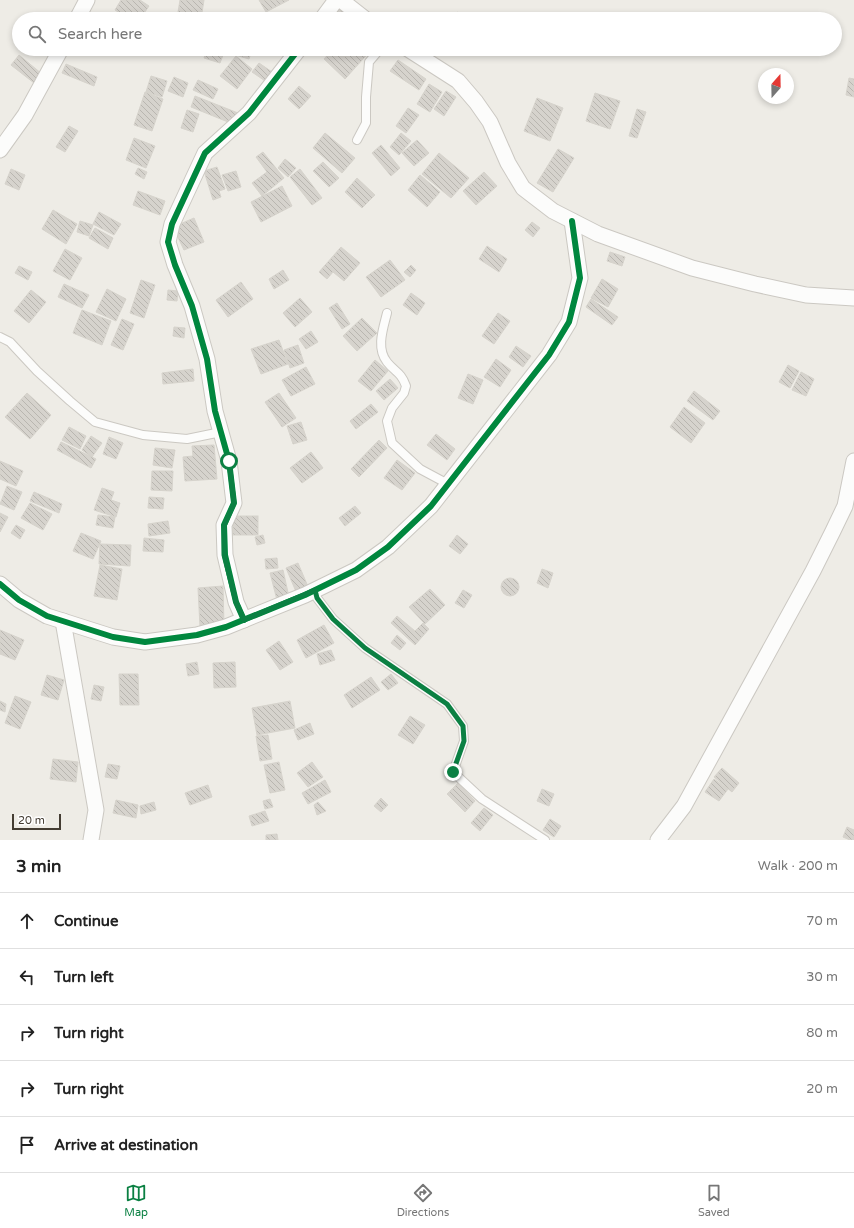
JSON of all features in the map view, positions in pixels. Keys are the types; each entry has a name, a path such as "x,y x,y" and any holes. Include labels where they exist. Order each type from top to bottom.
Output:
{"street":[{"path":"81,12 88,0"},
{"path":"327,12 336,0"},
{"path":"342,0 357,12"},
{"path":"0,150 25,115 57,56"},
{"path":"244,620 236,602 224,555 224,526 234,503 229,461 215,411 207,359 192,306 175,265 168,242 172,224 205,153 250,113 294,56"},
{"path":"419,56 458,81 476,102 490,122 508,164 524,188 553,211 598,234 692,268 806,295 854,298"},
{"path":"0,584 19,600 47,616 113,637 145,642 197,635 226,628 315,590 356,570 388,547 431,506 549,355 569,322 580,278 572,221"},
{"path":"658,840 684,806 813,571 845,506 854,461"},
{"path":"62,621 96,810 91,840"}],"lane":[{"path":"357,140 366,123 366,97 370,62 375,56"},
{"path":"388,313 382,332 381,347 386,361 403,378 406,386 404,394 392,408 387,421 392,443 420,469 448,484"},
{"path":"0,337 10,342 37,371 95,422 143,435 187,439 221,432"},
{"path":"315,590 317,598 333,619 365,648 447,704 463,726 464,741 453,772 482,799 545,840"}],"building":[{"path":"121,0 140,0 149,6 145,12 118,12 115,10"},
{"path":"180,0 204,0 202,12 178,12"},
{"path":"259,0 289,0 266,12"},
{"path":"338,8 343,12 335,12"},
{"path":"18,56 20,56 42,74 34,83 11,65"},
{"path":"205,56 223,56 220,63 204,58"},
{"path":"236,56 252,69 237,89 220,76"},
{"path":"239,56 250,56 249,59"},
{"path":"327,56 366,56 345,79 324,59"},
{"path":"398,60 426,79 419,90 390,71"},
{"path":"259,63 275,74 268,83 252,72"},
{"path":"66,64 97,77 94,86 62,73"},
{"path":"151,76 167,81 162,97 146,92"},
{"path":"174,77 188,83 183,97 168,91"},
{"path":"849,78 854,79 854,97 846,95"},
{"path":"198,80 218,89 213,99 193,90"},
{"path":"429,84 442,92 430,112 417,104"},
{"path":"299,86 311,96 299,109 288,99"},
{"path":"446,91 456,97 444,116 434,109"},
{"path":"145,92 163,99 152,131 134,125"},
{"path":"595,93 620,101 610,129 586,121"},
{"path":"195,96 238,113 233,124 191,107"},
{"path":"537,98 563,108 550,141 524,131"},
{"path":"408,108 419,115 406,133 396,126"},
{"path":"637,109 646,112 637,138 629,136"},
{"path":"187,110 199,114 193,132 181,128"},
{"path":"69,126 78,131 65,152 56,147"},
{"path":"325,133 355,158 342,173 313,148"},
{"path":"401,133 411,141 399,155 390,147"},
{"path":"134,138 155,146 146,168 126,160"},
{"path":"417,140 429,153 414,166 402,153"},
{"path":"381,145 400,168 391,176 372,153"},
{"path":"558,149 574,158 553,192 537,183"},
{"path":"263,152 284,178 262,196 252,183 267,172 256,157"},
{"path":"439,153 469,178 451,198 422,174"},
{"path":"285,159 296,168 288,177 278,168"},
{"path":"323,162 339,178 329,187 313,171"},
{"path":"217,167 225,189 219,191 221,197 213,200 204,171"},
{"path":"138,168 147,172 144,179 135,174"},
{"path":"11,169 25,175 19,190 5,184"},
{"path":"300,169 322,198 312,205 290,177"},
{"path":"236,171 241,187 228,191 222,175"},
{"path":"484,172 497,186 476,205 463,191"},
{"path":"420,175 440,192 427,207 408,190"},
{"path":"357,178 375,195 362,208 345,192"},
{"path":"282,186 292,206 261,222 251,202"},
{"path":"138,191 165,201 160,215 133,205"},
{"path":"53,210 77,224 66,244 42,229"},
{"path":"99,212 121,224 114,235 93,224"},
{"path":"194,218 204,242 184,250 173,227"},
{"path":"80,221 93,225 89,236 77,232"},
{"path":"532,222 540,228 533,237 525,230"},
{"path":"95,228 113,238 108,249 89,238"},
{"path":"487,246 507,259 499,272 479,259"},
{"path":"341,247 360,263 344,281 333,272 327,279 319,272"},
{"path":"65,249 82,258 70,280 53,271"},
{"path":"610,252 625,257 622,266 607,261"},
{"path":"390,260 405,280 381,297 366,277"},
{"path":"411,265 416,270 410,277 404,272"},
{"path":"19,266 32,272 28,280 15,273"},
{"path":"283,270 289,280 274,289 269,279"},
{"path":"602,279 618,289 608,307 591,298"},
{"path":"141,280 155,285 144,318 130,313"},
{"path":"241,282 253,299 228,317 216,300"},
{"path":"64,284 89,295 82,308 58,297"},
{"path":"107,289 126,299 116,321 96,312"},
{"path":"31,290 46,302 29,323 14,311"},
{"path":"168,290 178,291 177,301 167,300"},
{"path":"411,293 425,303 417,315 403,305"},
{"path":"300,298 312,312 295,327 283,313"},
{"path":"591,299 618,317 612,325 586,307"},
{"path":"337,303 350,324 342,329 329,308"},
{"path":"82,310 111,321 102,345 73,333"},
{"path":"498,313 510,321 494,344 482,336"},
{"path":"362,318 377,333 357,351 343,336"},
{"path":"122,319 134,324 123,350 111,345"},
{"path":"174,327 185,328 184,338 173,336"},
{"path":"311,331 318,342 306,349 299,339"},
{"path":"279,340 288,364 261,374 251,349"},
{"path":"298,345 304,363 290,368 284,350"},
{"path":"516,346 531,356 523,367 509,357"},
{"path":"496,359 511,370 500,387 484,377"},
{"path":"375,360 388,371 371,391 358,381"},
{"path":"788,365 799,371 790,388 779,382"},
{"path":"306,367 315,384 291,396 282,380"},
{"path":"193,369 194,381 163,384 162,373"},
{"path":"801,372 814,379 806,396 792,390"},
{"path":"468,374 483,380 473,404 458,398"},
{"path":"390,379 398,388 384,400 376,391"},
{"path":"694,391 720,411 713,420 687,401"},
{"path":"27,393 51,415 30,439 5,417"},
{"path":"279,393 296,418 282,427 265,402"},
{"path":"371,404 378,412 356,429 350,421"},
{"path":"684,407 705,423 691,443 670,427"},
{"path":"301,422 307,440 293,444 287,426"},
{"path":"69,427 86,436 80,449 62,440"},
{"path":"436,434 455,449 447,460 427,445"},
{"path":"91,436 102,443 92,457 82,450"},
{"path":"109,437 123,443 116,459 103,454"},
{"path":"379,440 387,448 359,477 351,469"},
{"path":"61,442 96,459 91,468 57,450"},
{"path":"214,445 217,479 185,481 183,457 193,456 192,446"},
{"path":"155,448 175,450 172,468 153,465"},
{"path":"311,452 323,468 302,483 290,468"},
{"path":"397,460 415,473 402,490 384,478"},
{"path":"0,461 23,471 16,486 0,479"},
{"path":"152,471 173,471 172,491 151,490"},
{"path":"7,486 22,492 14,510 0,504"},
{"path":"102,488 114,492 111,500 120,503 116,517 94,510"},
{"path":"34,492 62,504 59,513 30,501"},
{"path":"149,497 164,498 163,509 148,508"},
{"path":"30,503 52,514 43,530 21,518"},
{"path":"355,506 361,513 345,526 339,518"},
{"path":"0,513 8,517 0,532"},
{"path":"98,515 115,517 113,528 96,525"},
{"path":"233,516 258,516 258,535 233,535"},
{"path":"168,521 170,533 149,536 148,524"},
{"path":"16,525 25,530 20,539 11,533"},
{"path":"81,533 101,541 93,559 73,551"},
{"path":"263,535 265,543 257,545 255,537"},
{"path":"457,535 468,544 460,554 449,546"},
{"path":"144,538 164,540 163,552 143,551"},
{"path":"100,544 131,545 130,566 99,564"},
{"path":"277,558 278,568 266,569 265,559"},
{"path":"298,563 309,589 297,594 286,568"},
{"path":"100,565 122,569 117,600 94,596"},
{"path":"542,569 553,573 548,588 537,583"},
{"path":"283,570 289,597 277,600 270,573"},
{"path":"510,578 516,581 519,587 516,593 510,596 504,593 501,587 504,581"},
{"path":"223,586 224,626 200,627 198,588"},
{"path":"430,589 445,605 425,624 409,607"},
{"path":"463,590 472,595 464,608 455,603"},
{"path":"397,616 415,631 423,623 429,629 415,645 391,623"},
{"path":"324,625 334,643 306,658 297,640"},
{"path":"0,630 24,640 15,660 0,654"},
{"path":"397,635 406,643 400,650 391,643"},
{"path":"279,641 293,662 280,670 266,650"},
{"path":"331,650 335,660 320,665 317,654"},
{"path":"197,662 199,674 188,676 186,664"},
{"path":"235,662 236,687 214,688 213,663"},
{"path":"119,674 138,674 139,705 120,705"},
{"path":"391,674 398,683 388,690 381,682"},
{"path":"47,675 64,680 58,700 41,695"},
{"path":"371,677 380,690 352,708 344,695"},
{"path":"94,685 104,687 101,701 91,699"},
{"path":"15,696 31,702 20,729 5,723"},
{"path":"0,701 6,704 5,712 0,710"},
{"path":"290,701 295,728 257,735 252,708"},
{"path":"410,716 425,725 413,744 398,735"},
{"path":"310,723 314,734 298,740 294,730"},
{"path":"268,735 272,759 260,761 256,736"},
{"path":"53,759 78,762 76,782 50,779"},
{"path":"279,762 285,790 270,793 264,765"},
{"path":"312,762 323,777 308,787 297,773"},
{"path":"108,764 120,766 117,779 105,777"},
{"path":"722,768 739,783 732,792 714,777"},
{"path":"714,779 728,789 719,801 705,792"},
{"path":"325,780 331,792 308,804 302,793"},
{"path":"458,783 475,801 465,812 447,794"},
{"path":"208,785 212,797 190,805 185,793"},
{"path":"542,789 554,794 549,806 537,801"},
{"path":"381,798 388,805 381,812 374,806"},
{"path":"270,799 273,807 265,809 263,801"},
{"path":"116,800 138,805 136,818 113,813"},
{"path":"154,802 156,810 141,814 140,806"},
{"path":"318,802 326,811 317,815 314,805"},
{"path":"484,808 493,815 480,831 471,823"},
{"path":"265,811 269,821 252,826 249,816"},
{"path":"550,819 561,826 554,837 543,830"},
{"path":"847,827 854,830 854,840 843,837"},
{"path":"277,834 278,840 266,840 266,835"}],"cycle path":[{"path":"244,620 236,602 225,555 224,525 234,503 229,461 215,411 207,359 192,306 175,265 168,242 172,224 205,153 249,113 294,56"},
{"path":"0,584 19,600 47,616 113,637 145,642 197,635 226,627 305,595 356,570 388,547 431,506 549,355 569,322 580,278 572,221"}],"route":[{"path":"229,461 234,503 224,526 224,555 236,602 244,620 269,611 315,590 317,598 333,619 365,648 447,704 463,726 464,741 453,772"}]}
